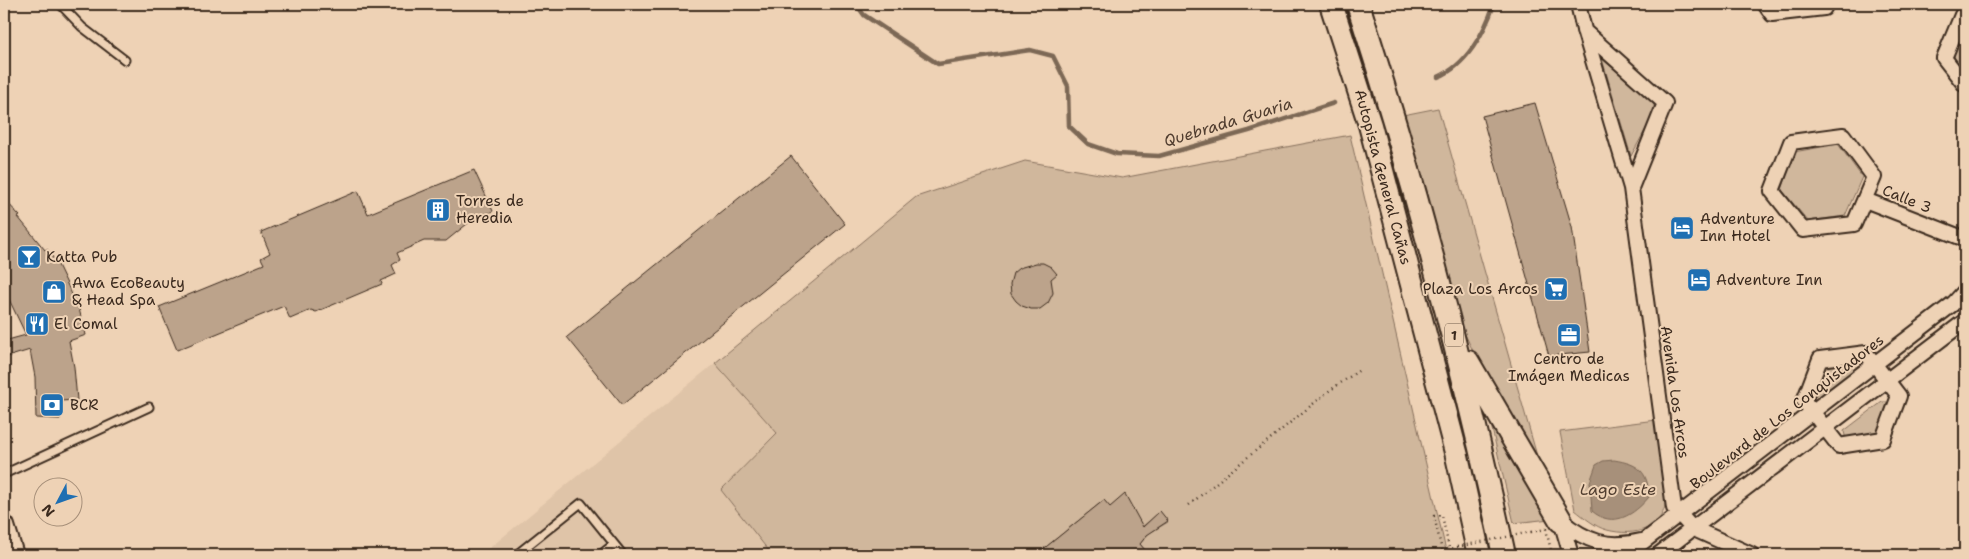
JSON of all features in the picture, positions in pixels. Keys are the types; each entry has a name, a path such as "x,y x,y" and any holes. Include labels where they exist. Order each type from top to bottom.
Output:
{"highway":[{"name":"Autopista General Cañas","path":"1331,4 1370,125 1457,456 1479,555"},
{"name":"Autopista General Cañas","path":"1358,4 1393,117 1455,340 1482,450 1504,555"},
{"path":"1370,125 1463,551"},
{"path":"1455,340 1561,521"}],"main road":[{"path":"4,526 13,555"}],"street":[{"name":"Avenida Los Arcos","path":"1578,4 1631,188 1674,508 1692,528 1752,555"},
{"path":"1765,4 1772,14 1824,8 1826,4"},
{"path":"1965,15 1962,16 1944,58 1965,85"},
{"name":"Avenida Los Arcos","path":"1584,30 1665,103 1631,188"},
{"path":"1843,135 1874,177 1865,200 1854,224 1803,230 1772,191 1791,142 1843,135"},
{"name":"Calle 3","path":"1865,200 1965,239"},
{"name":"Boulevard de Los Conquistadores","path":"1626,555 1954,303 1965,291"},
{"path":"1658,555 1965,321"},
{"path":"1866,353 1887,380 1900,396 1883,439 1839,446 1804,401 1820,359 1866,353"},
{"path":"1561,521 1575,532 1601,543 1610,545 1628,544 1646,540"},
{"path":"1561,521 1571,555"}],"lane":[{"path":"60,4 82,27 125,60"},
{"path":"4,474 149,407"},
{"path":"516,555 581,503 623,555"},
{"path":"600,555 614,544"}],"path":[{"path":"1189,505 1329,391 1361,369"},
{"path":"1443,555 1434,516 1442,514 1449,548 1463,551 1546,529 1552,555"}],"shaded area":[{"path":"1965,28 1965,75 1956,63 1954,52 1961,33"},
{"path":"1602,59 1649,98 1654,105 1654,114 1631,156"},
{"path":"1438,108 1545,484 1485,376 1461,326 1403,115"},
{"path":"1350,135 1447,555 1149,555 1140,544 1148,534 1168,522 1160,512 1132,535 1104,500 1036,555 772,555 721,490 777,433 715,363 916,197 1025,161 1122,178"},
{"path":"1838,144 1862,177 1845,216 1808,221 1782,190 1794,152"},
{"path":"1852,361 1858,363 1857,368 1819,397 1815,396 1813,392 1821,371 1826,365"},
{"path":"715,363 777,433 721,490 772,555 481,555"},
{"path":"1485,399 1550,519 1514,523"},
{"path":"1882,402 1887,402 1887,412 1879,430 1871,435 1861,437 1848,438 1845,436 1844,431"},
{"path":"1656,420 1666,491 1665,508 1661,517 1654,524 1638,531 1617,532 1603,529 1575,510 1560,432"}],"water":[{"name":"Lago Este","path":"1614,460 1630,464 1640,470 1647,481 1649,497 1637,509 1623,518 1608,519 1592,511 1590,482 1596,465 1603,461"}],"building":[{"name":"Plaza Los Arcos","path":"1535,103 1572,227 1590,352 1549,356 1482,116"},
{"path":"791,156 845,224 622,405 567,337"},
{"path":"474,170 493,211 472,220 446,241 424,241 397,253 400,260 392,265 396,274 381,281 382,284 316,312 311,310 290,319 284,306 177,350 159,307 264,264 261,258 270,253 261,232 358,191 368,214"},
{"path":"4,199 20,216 18,217 45,250 47,249 58,265 79,309 86,335 69,341 77,400 60,401 60,419 36,418 35,377 30,350 4,358 4,341 26,335 4,289"},
{"path":"1043,263 1051,267 1057,274 1051,279 1053,293 1048,303 1040,309 1031,309 1022,306 1016,301 1011,294 1010,284 1013,273 1019,268"},
{"path":"1125,494 1143,527 1160,511 1168,521 1147,535 1140,544 1149,555 1036,555 1104,500 1110,507"}],"waterway":[{"name":"Quebrada Guaria","path":"856,4 864,15 938,64 1030,50 1053,56 1068,86 1069,126 1088,144 1117,154 1159,156 1249,131 1334,103"},
{"name":"Quebrada Guaria","path":"1438,77 1457,65 1473,47 1480,37 1494,4"}],"place":[{"name":"Torres de Heredia","path":"438,210"},
{"name":"Adventure Inn Hotel","path":"1682,228"},
{"name":"Katta Pub","path":"29,257"},
{"name":"Adventure Inn","path":"1699,280"},
{"name":"Plaza Los Arcos","path":"1556,289"},
{"name":"Awa EcoBeauty & Head Spa","path":"54,292"},
{"name":"El Comal","path":"37,324"},
{"name":"Centro de Imágen Medicas","path":"1569,335"},
{"name":"BCR","path":"52,405"}]}
